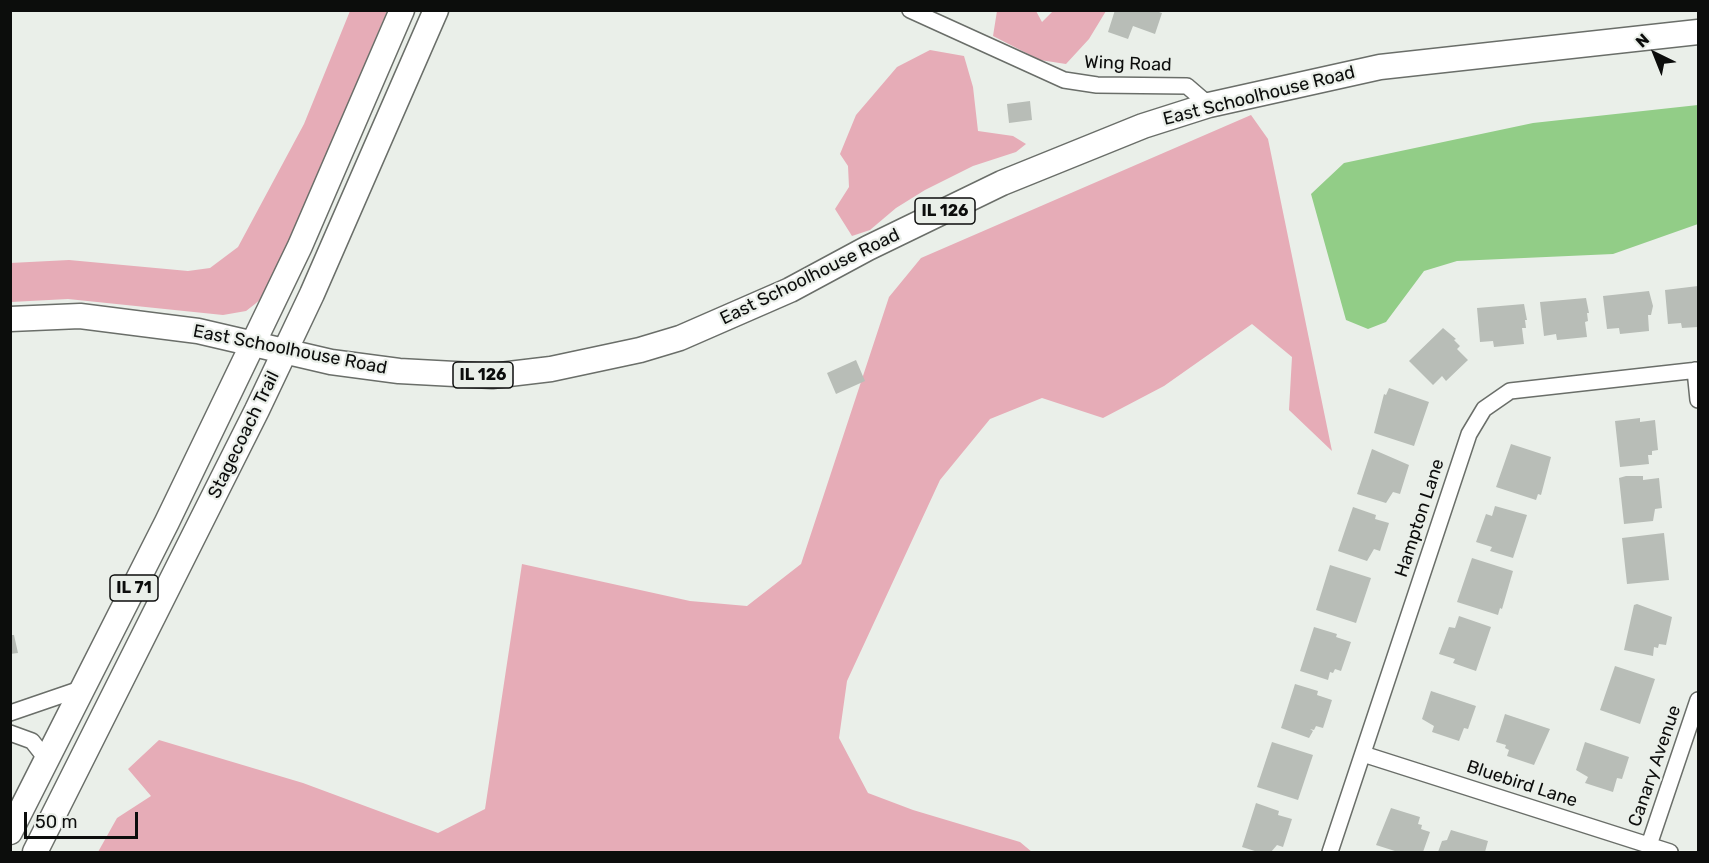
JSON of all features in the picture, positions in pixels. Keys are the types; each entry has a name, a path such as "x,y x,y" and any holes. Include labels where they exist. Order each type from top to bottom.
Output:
{"main road":[{"name":"Stagecoach Trail","path":"10,832 167,522 253,344 304,236 402,10"},
{"name":"Stagecoach Trail","path":"35,852 285,351 384,134 436,10"},
{"name":"East Schoolhouse Road","path":"10,319 80,316 199,331 344,363 399,371 492,376 551,369 640,350 680,338 755,306 1010,180 1133,130 1209,105 1276,88 1380,67 1698,32"}],"street":[{"name":"Wing Road","path":"910,10 1064,80 1097,85 1187,86 1209,105"},
{"path":"1697,370 1698,400"},
{"name":"Hampton Lane","path":"1330,852 1469,435 1484,409 1510,391 1697,370"},
{"path":"10,713 83,688"},
{"name":"Canary Avenue","path":"1648,845 1698,700"},
{"path":"10,733 32,741 47,760"},
{"name":"Bluebird Lane","path":"1363,754 1670,852"}],"shaded area":[{"path":"350,11 387,11 295,230 264,296 255,304 246,311 223,315 68,299 11,302 10,263 69,260 188,271 210,268 238,247 304,124"},
{"path":"997,11 1036,11 1042,22 1053,11 1106,11 1089,39 1066,64 1040,60 993,36"},
{"path":"930,50 964,56 973,87 978,131 1013,136 1026,144 1016,152 973,166 925,190 896,208 870,230 852,236 835,209 849,187 848,166 840,154 856,115 897,67"},
{"path":"1698,105 1698,224 1613,254 1457,261 1424,271 1386,322 1368,329 1346,320 1311,194 1344,163 1533,123"},
{"path":"1251,115 1268,139 1332,451 1289,410 1292,357 1252,324 1164,386 1103,418 1042,398 990,419 940,480 847,681 839,738 868,793 913,810 1020,842 1032,852 98,852 117,818 151,796 128,769 159,740 303,783 438,833 485,809 522,564 690,601 747,606 801,564 889,297 921,258"}],"building":[{"path":"1115,10 1153,10 1162,13 1155,34 1133,26 1128,39 1108,32"},
{"path":"1030,101 1032,120 1009,123 1007,104"},
{"path":"1698,286 1698,327 1682,328 1681,323 1668,324 1665,290"},
{"path":"1649,291 1653,306 1651,315 1648,315 1649,331 1620,334 1619,328 1607,329 1603,296"},
{"path":"1586,298 1589,313 1587,313 1588,321 1585,322 1587,337 1557,340 1556,334 1544,336 1540,302"},
{"path":"1524,304 1527,320 1525,320 1526,328 1522,328 1524,344 1494,347 1493,341 1480,342 1477,308"},
{"path":"1443,328 1456,339 1454,340 1460,346 1457,349 1468,360 1446,381 1442,376 1433,385 1409,361"},
{"path":"856,360 865,381 836,394 827,373"},
{"path":"1389,388 1429,402 1414,446 1374,433 1384,394 1386,395"},
{"path":"1640,418 1640,422 1655,420 1658,450 1648,455 1649,464 1620,467 1615,421"},
{"path":"1511,444 1551,457 1541,495 1538,494 1536,500 1496,487"},
{"path":"1372,449 1409,465 1400,494 1393,492 1386,503 1357,494"},
{"path":"1643,476 1643,480 1659,478 1662,508 1655,509 1653,521 1624,524 1619,478"},
{"path":"1495,506 1527,515 1513,558 1490,551 1492,547 1476,542 1486,514 1492,516"},
{"path":"1353,507 1376,515 1375,519 1389,523 1380,551 1374,549 1367,561 1338,551"},
{"path":"1664,533 1669,580 1627,584 1622,538"},
{"path":"1472,558 1513,571 1502,609 1500,608 1498,615 1457,602"},
{"path":"1330,565 1371,578 1356,623 1316,610"},
{"path":"1637,604 1672,617 1666,645 1659,644 1658,648 1654,647 1653,656 1624,650 1634,605"},
{"path":"1459,616 1491,627 1476,671 1453,663 1455,659 1439,654 1449,627 1455,628"},
{"path":"1314,627 1337,634 1336,637 1351,642 1341,671 1335,669 1333,673 1330,672 1328,680 1300,671"},
{"path":"10,635 14,635 18,653 10,654"},
{"path":"1615,666 1655,679 1640,724 1600,710"},
{"path":"1295,684 1318,691 1317,695 1332,700 1323,728 1316,726 1314,730 1310,729 1313,731 1309,738 1281,728"},
{"path":"1431,691 1476,706 1468,729 1464,728 1459,741 1432,732 1434,726 1422,719"},
{"path":"1505,714 1550,729 1534,765 1507,756 1509,750 1505,748 1506,745 1496,742"},
{"path":"1272,742 1313,755 1298,800 1257,787"},
{"path":"1585,742 1629,757 1622,779 1617,778 1613,792 1585,783 1588,777 1576,770"},
{"path":"1256,803 1279,811 1278,815 1292,819 1283,847 1277,845 1271,852 1258,852 1242,847"},
{"path":"1391,808 1420,817 1418,824 1422,825 1421,829 1430,832 1423,852 1398,852 1376,845"},
{"path":"1451,830 1488,841 1485,852 1438,852 1442,841 1447,840"}]}
